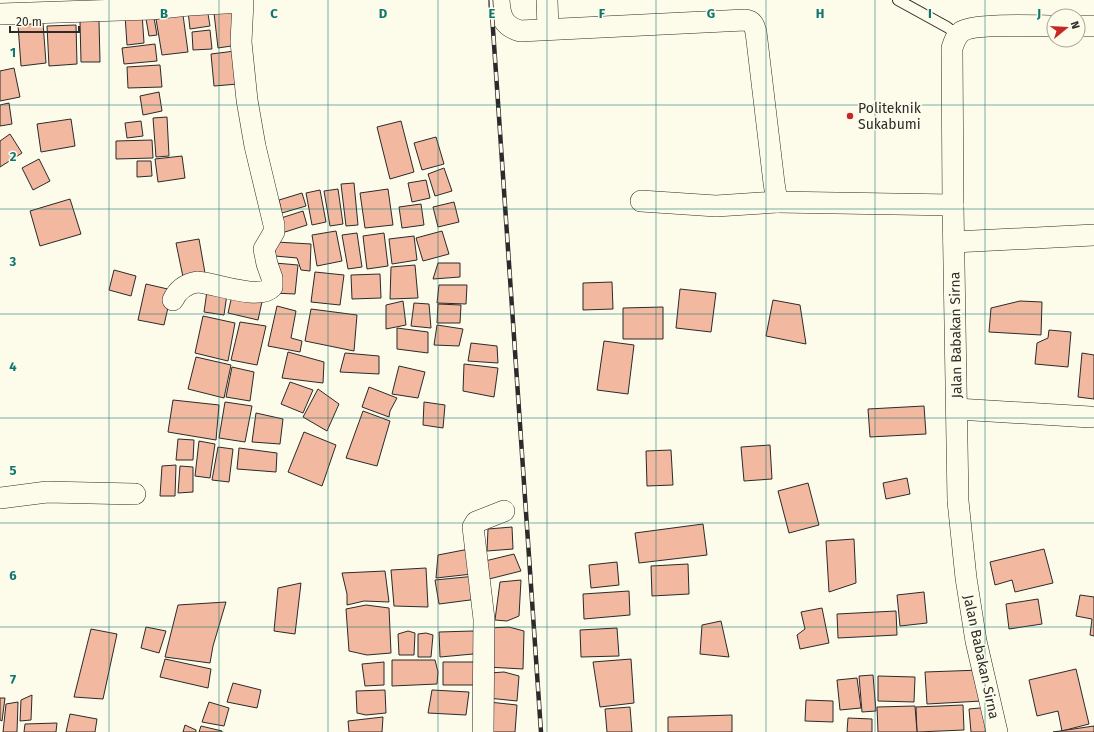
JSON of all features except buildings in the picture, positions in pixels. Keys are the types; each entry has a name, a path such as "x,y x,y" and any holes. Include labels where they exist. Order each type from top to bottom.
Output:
{"street":[{"path":"499,0 503,19 507,25 520,31 745,20 750,21 754,25 756,32 777,202"},
{"path":"547,0 548,29"},
{"path":"0,14 151,9 246,1 241,42 246,100 274,226 274,232 264,248 267,264 272,278 272,287 266,292 255,293 197,282 191,283 179,290 173,300"},
{"path":"958,35 962,31 974,27 1046,26"},
{"name":"Jalan Babakan Sirna","path":"958,35 952,48 958,501 966,578 976,641 997,732"},
{"path":"641,201 716,206 777,202 953,205"},
{"path":"954,242 1094,235"},
{"path":"957,409 1090,416"},
{"path":"0,498 47,492 135,494"},
{"path":"483,732 484,619 473,528 476,522 504,511"}],"lane":[{"path":"898,0 947,27 958,35"}],"railway":[{"path":"491,0 541,732"}],"place":[{"name":"Politeknik Sukabumi","path":"850,116"}]}
